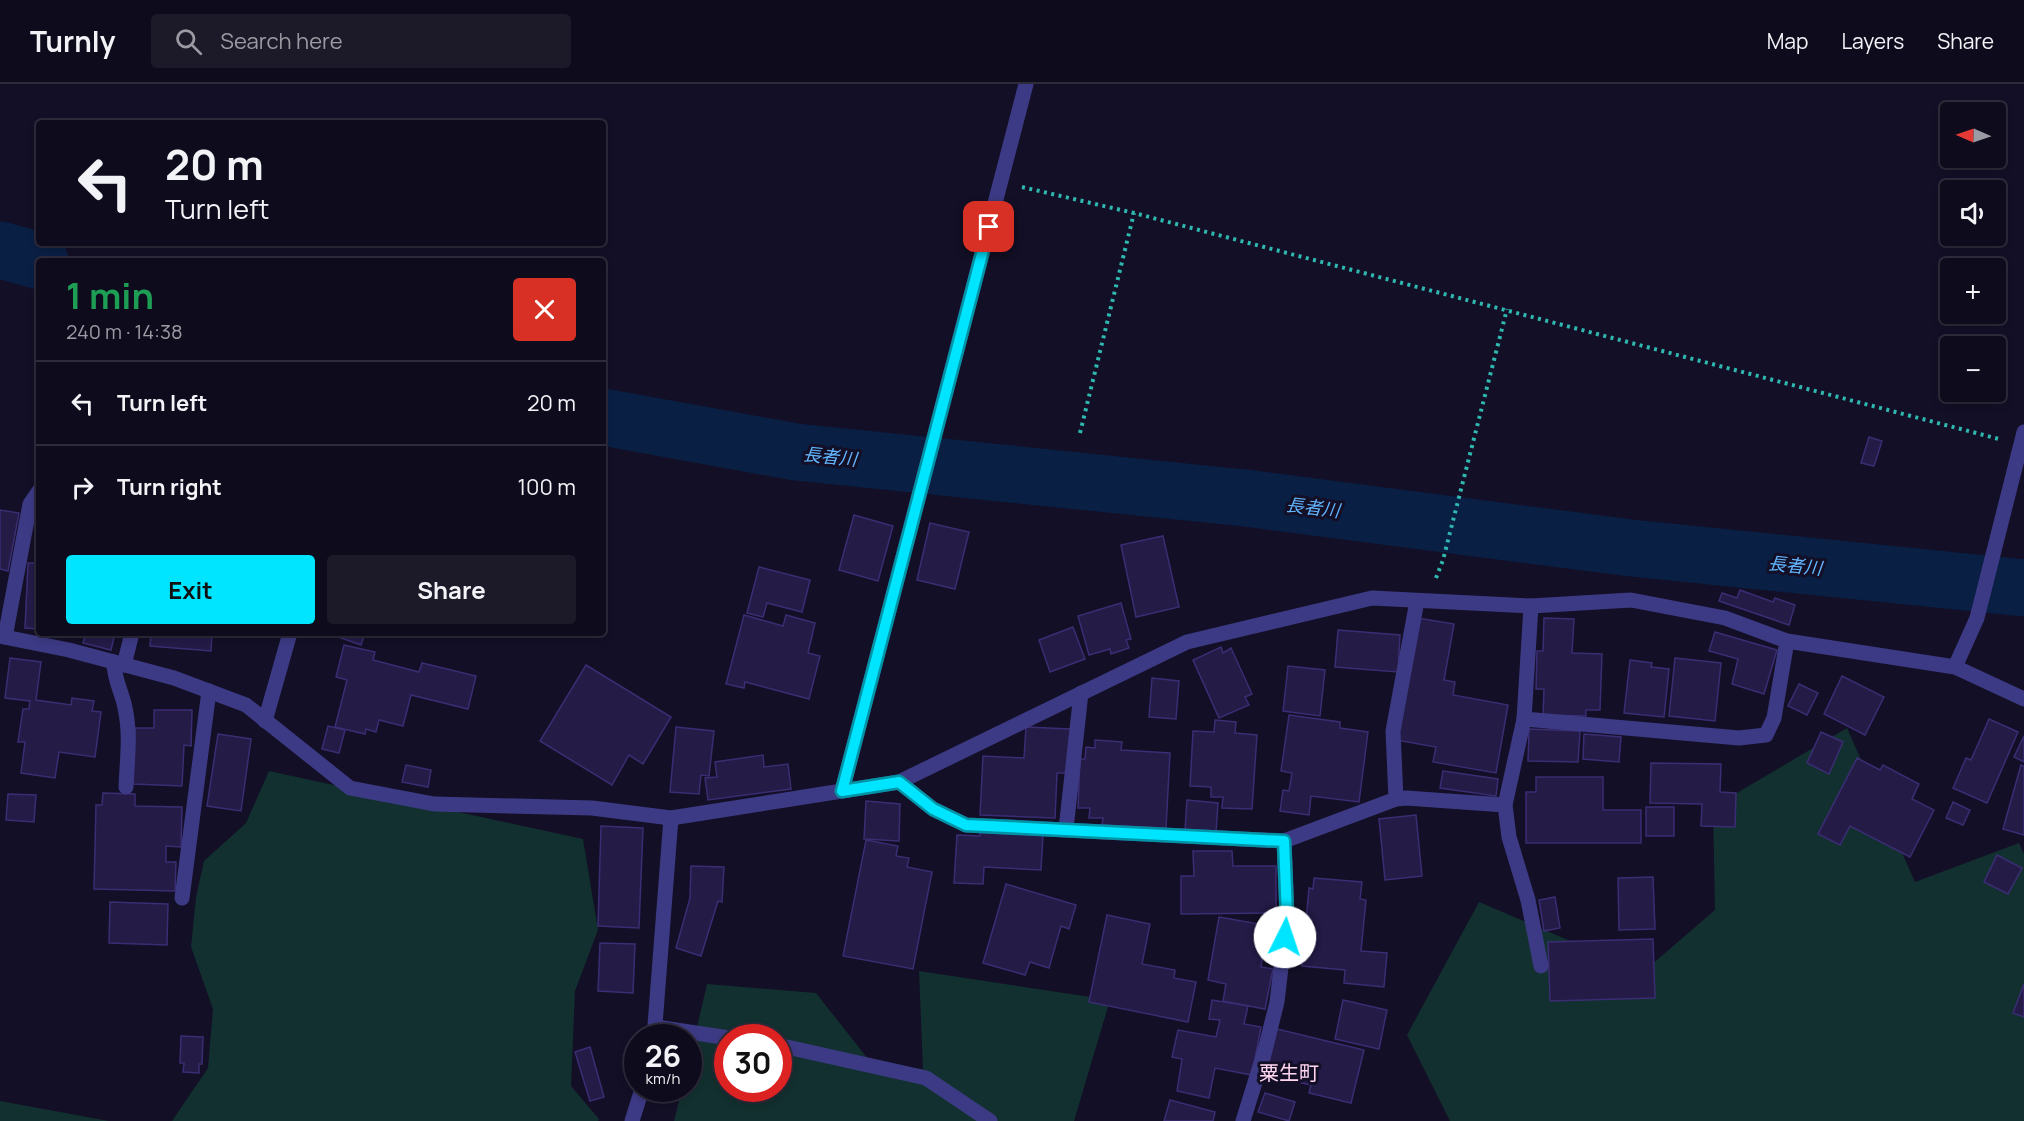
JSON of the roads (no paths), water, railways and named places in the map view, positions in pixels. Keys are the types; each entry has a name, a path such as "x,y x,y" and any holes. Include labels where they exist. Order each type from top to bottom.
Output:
{"street":[{"path":"842,791 1026,84"},
{"path":"1955,667 1977,618 2022,438"},
{"path":"36,495 30,504 3,637 69,650 174,678 246,705 350,788 434,804 592,808 671,818 899,782 1187,642 1372,598 1531,606 1631,600 1725,618 1787,641 1955,667 2024,699"},
{"path":"1396,799 1393,731 1417,601"},
{"path":"1531,606 1524,719 1505,805 1509,837 1528,900 1541,966"},
{"path":"126,788 129,733 125,706 114,676 131,636"},
{"path":"265,721 289,636"},
{"path":"1524,719 1739,738 1766,735 1774,718 1787,641"},
{"path":"183,898 209,691"},
{"path":"1066,829 1081,693"},
{"path":"899,782 933,809 966,825 1284,841 1396,799 1505,805"},
{"path":"656,1024 671,818"},
{"path":"1243,1121 1277,1002 1287,916 1284,841"},
{"path":"792,1048 926,1078 990,1121"},
{"path":"632,1121 638,1102"}],"waterway":[{"name":"長者川","path":"0,250 36,260"},
{"name":"長者川","path":"606,418 796,452 1245,498 1631,548 2024,588"}],"district":[{"name":"粟生町","path":"1289,1072"}]}
